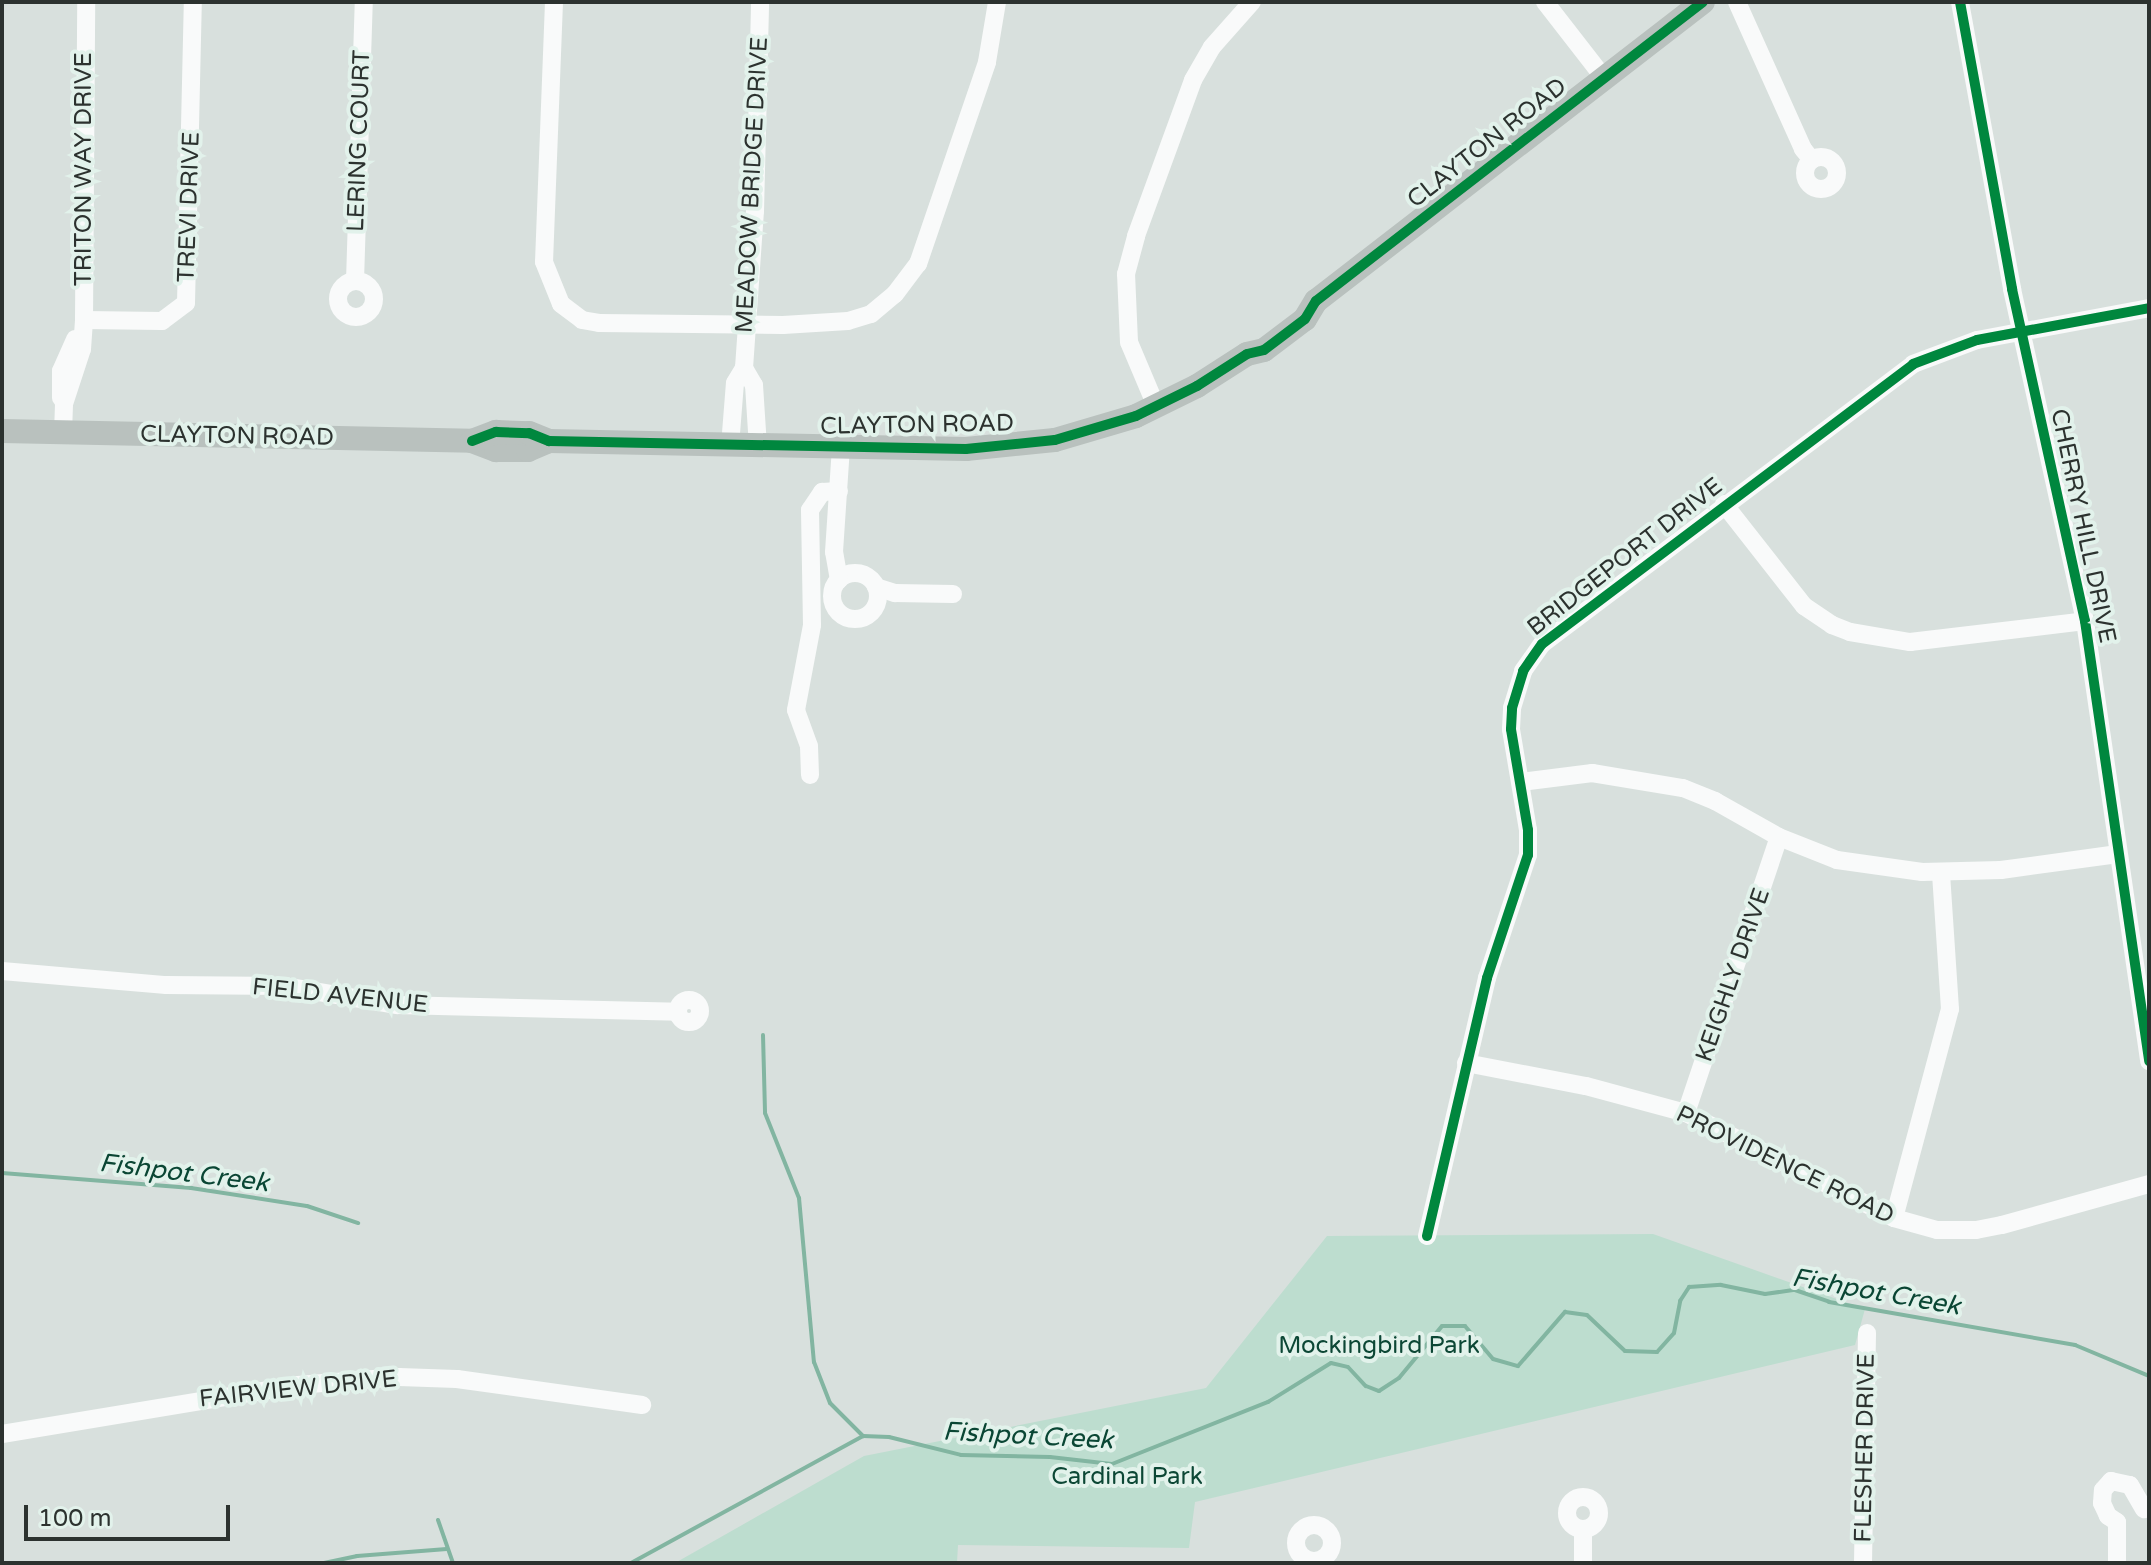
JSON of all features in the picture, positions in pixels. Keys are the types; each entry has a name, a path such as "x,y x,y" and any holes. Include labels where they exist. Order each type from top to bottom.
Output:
{"main road":[{"name":"CLAYTON ROAD","path":"2,431 472,441 496,450 528,450 549,441 966,449 1024,444 1082,434 1156,406 1197,386 1247,354 1264,350 1305,319 1316,301 1703,2"}],"street":[{"name":"TRITON WAY DRIVE","path":"63,433 64,404 58,392 61,371 82,327 86,2"},
{"name":"TREVI DRIVE","path":"82,327 162,321 186,303 193,2"},
{"name":"LERING COURT","path":"355,281 364,2"},
{"path":"554,2 544,262 555,291 568,312 599,323 848,321 871,314 895,294 918,264 987,62 997,2"},
{"name":"MEADOW BRIDGE DRIVE","path":"730,446 735,383 744,368 755,211 760,2"},
{"path":"1156,406 1127,332 1125,307 1129,263 1193,80 1212,47 1252,2"},
{"path":"1545,2 1604,78"},
{"path":"1737,2 1803,149 1812,160"},
{"name":"CHERRY HILL DRIVE","path":"1960,2 2022,331 2085,621 2149,1061"},
{"name":"BRIDGEPORT DRIVE","path":"1427,1236 1487,978 1528,855 1528,830 1511,729 1512,708 1523,671 1535,652 1724,504 1913,364 1977,340 2149,308"},
{"name":"MEADOW BRIDGE DRIVE","path":"744,368 754,385 758,447"},
{"path":"841,447 834,552 839,580 832,599 838,611 849,618 863,617 874,608 876,587"},
{"path":"810,775 809,746 796,710 812,625 810,510 814,499 822,492 839,491"},
{"path":"1724,504 1804,606 1824,621 1850,632 1910,642 2085,621"},
{"path":"839,580 859,574 876,587 895,593 953,594"},
{"path":"1521,782 1592,773 1650,781 1715,801 1779,837 1837,860 1941,874 2118,854"},
{"name":"KEIGHLY DRIVE","path":"1686,1113 1779,837"},
{"path":"1894,1218 1950,1009 1941,874"},
{"name":"FIELD AVENUE","path":"2,971 166,985 283,986 397,1005 678,1012"},
{"name":"PROVIDENCE ROAD","path":"1466,1063 1586,1086 1686,1113 1894,1218 1950,1232 1976,1230 2076,1207 2149,1184"},
{"name":"FLESHER DRIVE","path":"1863,1563 1867,1333"},
{"name":"FAIRVIEW DRIVE","path":"2,1434 298,1385 399,1377 457,1379 642,1405"},
{"path":"2120,1480 2130,1485 2146,1511 2130,1513 2117,1522 2108,1516 2102,1503 2103,1490 2111,1481 2120,1480"},
{"path":"2117,1522 2117,1563"},
{"path":"1583,1529 1583,1563"}],"green space":[{"name":"Mockingbird Park","path":"1653,1234 1865,1309 1855,1345 1195,1502 1189,1548 958,1545 957,1563 675,1563 864,1456 1206,1388 1327,1236"}],"waterway":[{"path":"763,1035 765,1113 799,1198 814,1362 830,1403 863,1436"},
{"name":"Fishpot Creek","path":"2,1173 191,1188 307,1206 358,1223"},
{"name":"Fishpot Creek","path":"631,1563 863,1436 889,1437 961,1455 1050,1457 1112,1464 1268,1402 1331,1363 1348,1367 1366,1386 1379,1391 1399,1378 1442,1326 1465,1326 1493,1359 1518,1366 1565,1312 1587,1315 1625,1351 1657,1352 1674,1333 1680,1301 1689,1287 1721,1285 1765,1294 1795,1290 1829,1302 2075,1345 2149,1376"},
{"name":"Fishpot Creek","path":"438,1520 453,1563"},
{"path":"324,1563 357,1556 447,1549"}],"cycle path":[{"path":"472,441 496,432 529,433 549,441 966,449 1055,440 1136,416 1197,386 1247,354 1264,350 1305,319 1316,301 1703,2"},
{"path":"1960,2 2012,289 2085,621 2149,1061"},
{"path":"1427,1236 1487,978 1528,855 1528,830 1511,729 1512,708 1523,671 1542,644 1913,364 1977,340 2149,308"}],"park label":[{"name":"Cardinal Park","path":"1127,1477"}]}
